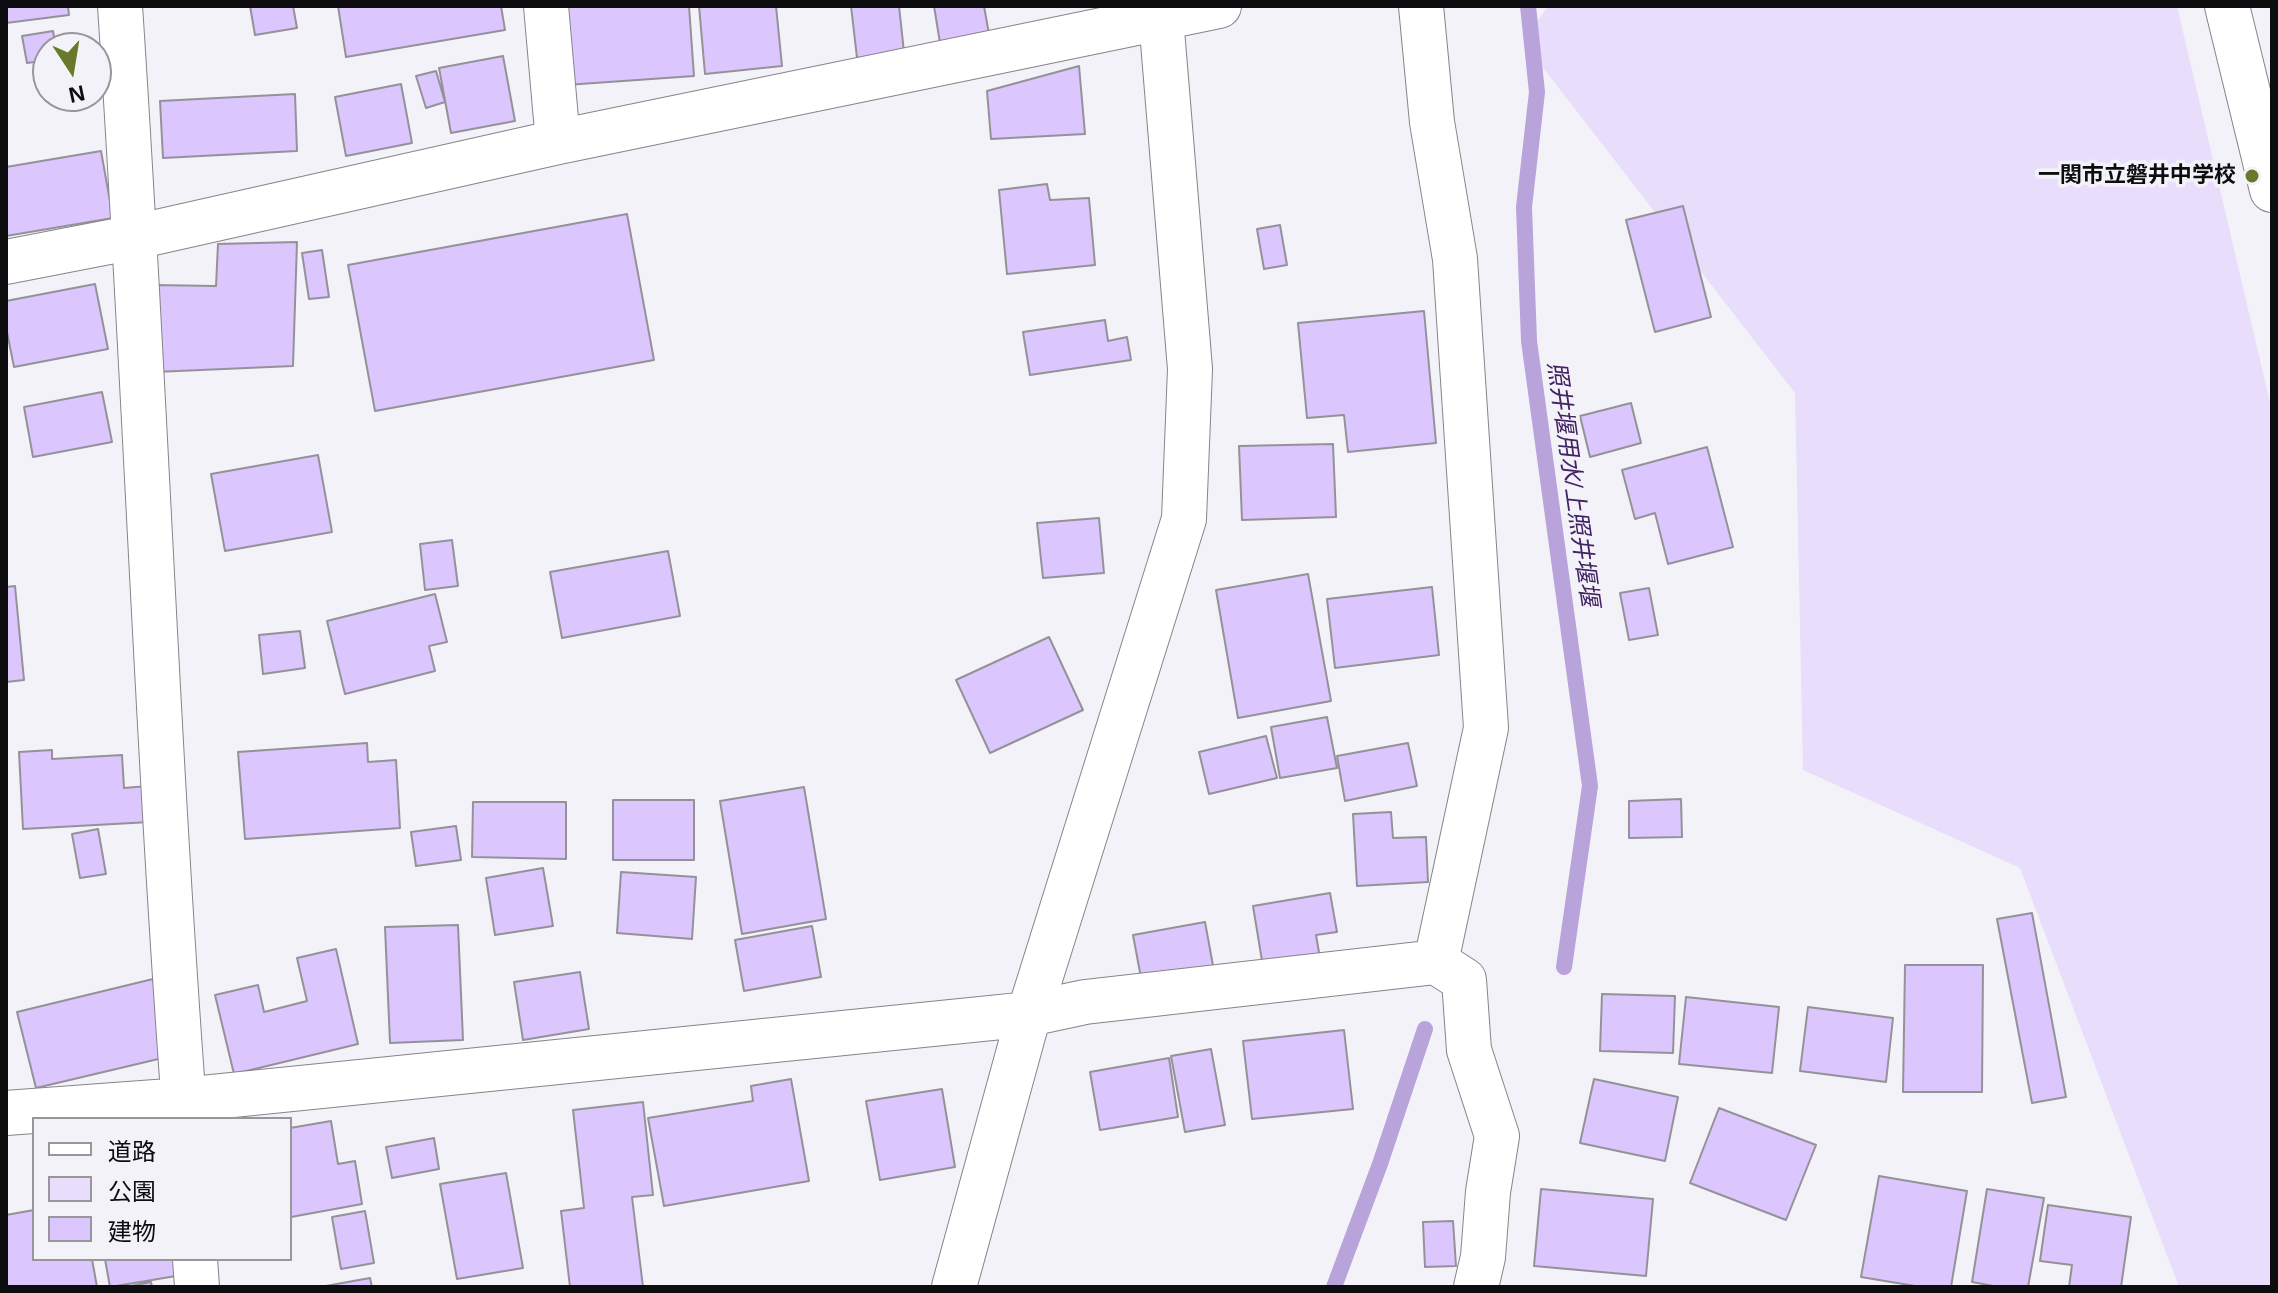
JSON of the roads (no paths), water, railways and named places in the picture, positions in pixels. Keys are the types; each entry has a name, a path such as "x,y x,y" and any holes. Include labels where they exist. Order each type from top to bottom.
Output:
{"street":[{"path":"120,6 135,237 153,620 184,1109"},
{"path":"546,6 558,142"},
{"path":"6,262 135,237 1160,12 1219,6"},
{"path":"1421,6 1432,122 1455,259 1486,728 1436,962"},
{"path":"2227,6 2272,190"},
{"path":"954,1287 1029,1014 1184,519 1190,369 1160,12"},
{"path":"6,1113 184,1109 1029,1014 1085,1002 1436,962 1464,980 1469,1050 1497,1136 1488,1192 1483,1257 1476,1287"},
{"path":"195,1261 197,1287"}],"waterway":[{"name":"照井堰用水/上照井堰堰","path":"1528,6 1537,92 1524,207 1529,341 1590,786 1564,967"},
{"name":"照井堰用水/上照井堰堰","path":"1334,1287 1380,1164 1425,1029"}],"place":[{"name":"一関市立磐井中学校","path":"2252,176"}]}
